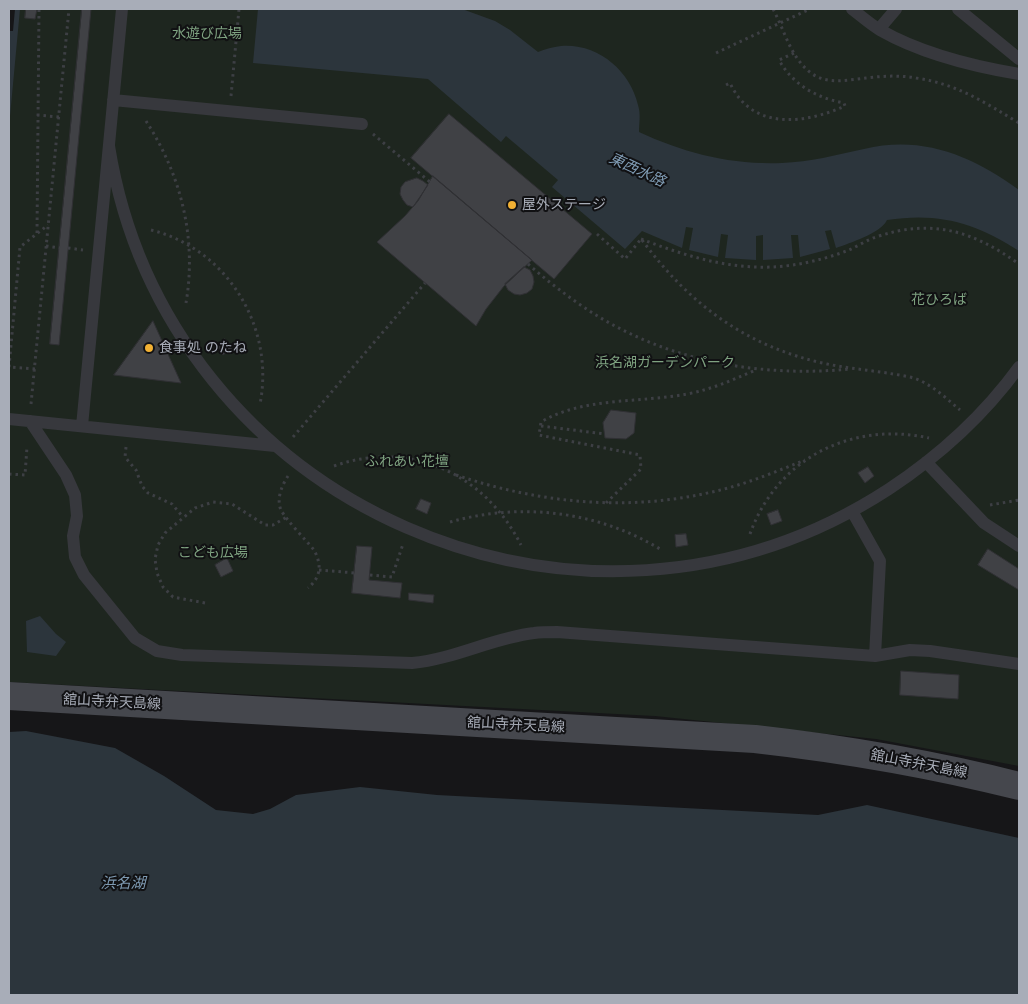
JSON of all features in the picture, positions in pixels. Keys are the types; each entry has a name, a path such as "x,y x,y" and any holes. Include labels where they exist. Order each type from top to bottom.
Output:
{"main road":[{"name":"舘山寺弁天島線","path":"9,696 755,739 895,759 1019,786"}],"lane":[{"path":"82,426 122,9"},
{"path":"852,9 879,29 917,49 1019,74"},
{"path":"879,29 896,9"},
{"path":"958,9 1019,59"},
{"path":"113,100 362,124"},
{"path":"109,146 119,195 148,275 179,332 216,384 254,425 312,475 349,499 389,521 475,553 565,570 610,572 656,570 701,564 745,554 789,540 832,522 910,475 948,445 973,421 1018,368"},
{"path":"9,419 279,448"},
{"path":"30,421 66,475 75,495 78,516 73,536 76,557 84,575 135,638 157,651 182,655 412,662 431,661 526,634 557,632 875,656 910,650 930,651 1019,664"},
{"path":"926,462 984,523 1019,546"},
{"path":"852,511 880,561 875,656"}],"path":[{"path":"37,233 39,9"},
{"path":"9,474 25,475 69,9"},
{"path":"231,89 239,9"},
{"path":"773,9 800,63 813,75 845,82 890,76 914,77 970,93 1019,122"},
{"path":"716,53 810,9"},
{"path":"726,85 730,83 737,95 750,109 776,120 785,121 809,118 845,106 844,103 829,100 808,91 791,77 779,60 794,53"},
{"path":"132,102 155,135 173,172 185,212 189,245 187,294 179,332"},
{"path":"38,115 59,117"},
{"path":"362,124 430,182"},
{"path":"35,369 9,366 20,247 49,224"},
{"path":"129,226 154,230 189,245 212,262 234,285 247,306 256,329 263,362 263,378 254,425"},
{"path":"641,239 678,254 706,262 764,267 792,265 821,259 848,250 875,237 898,231 922,228 970,235 992,245 1019,264"},
{"path":"597,234 625,259 641,239"},
{"path":"641,239 678,284 699,303 747,335 800,357 828,364 920,380 936,390 973,421"},
{"path":"46,246 60,248"},
{"path":"528,264 583,307 615,326 648,342 683,354 719,364 756,370 806,372 856,368"},
{"path":"279,448 425,283"},
{"path":"606,503 641,469 640,455 539,435 541,422 556,413 617,402 686,394 717,387 756,370"},
{"path":"541,426 605,434"},
{"path":"127,431 125,457 136,470 142,486 148,493 172,504 183,517"},
{"path":"745,554 754,523 770,494 792,470 827,448 850,439 882,433 915,435 948,445"},
{"path":"312,475 335,465 359,459 392,457 424,462 486,485 526,495 606,503 646,502 712,492 755,480 806,460"},
{"path":"298,464 283,483 279,501 281,509 314,550 318,558 319,570 314,582 308,588"},
{"path":"456,475 482,493 501,512 514,530 528,564"},
{"path":"969,508 1019,500"},
{"path":"206,603 173,597 163,587 157,573 155,559 158,545 166,533 195,508 213,502 232,504 265,525 273,525 287,517"},
{"path":"370,575 392,577 413,531 466,517 501,512 529,511 590,519 620,529 648,542 685,566"},
{"path":"319,570 355,573"}],"green space":[{"name":"浜名湖ガーデンパーク","path":"9,9 1019,9 1019,766 876,739 655,716 9,682"}],"water":[{"path":"9,9 20,9 9,127"},
{"name":"東西水路","path":"258,9 462,9 495,21 538,52 561,46 587,49 610,61 628,81 639,108 639,132 691,152 726,160 782,163 813,160 886,145 927,147 965,158 1019,190 1019,251 988,233 972,227 940,219 924,218 887,220 884,225 872,233 836,248 831,230 825,231 830,249 800,257 798,235 791,235 793,258 763,260 763,235 756,236 756,260 725,258 728,235 721,234 718,257 689,250 693,228 686,227 682,248 642,231 625,249 552,187 558,180 506,136 501,142 428,79 253,63"},
{"path":"40,616 66,642 56,656 27,652 26,621"},
{"name":"浜名湖","path":"26,731 115,748 164,776 216,810 253,814 270,809 296,795 360,787 437,795 818,815 867,805 1019,838 1019,995 9,995 9,732"}],"pier":[{"path":"9,9 15,9 13,31 9,31"}],"building":[{"path":"26,9 37,9 35,19 25,18"},
{"path":"82,9 91,9 59,345 50,344"},
{"name":"屋外ステージ","path":"449,114 592,234 554,279 411,158"},
{"path":"433,176 532,260 504,286 486,309 476,326 377,242 418,201"},
{"path":"417,178 428,185 413,207 407,205 400,194 401,187 405,182"},
{"path":"524,267 530,270 533,276 532,289 520,295 514,294 508,290 505,284"},
{"name":"食事処 のたね","path":"153,321 181,383 114,375"},
{"path":"225,339 232,348 223,355 216,346"},
{"path":"611,410 636,413 634,433 626,439 605,438 603,423"},
{"path":"868,467 874,476 865,483 858,473"},
{"path":"421,499 431,503 427,514 416,509"},
{"path":"778,510 782,521 771,525 767,514"},
{"path":"686,534 688,545 676,547 675,535"},
{"path":"357,546 372,547 369,580 402,583 400,598 352,593"},
{"path":"988,549 1019,569 1019,590 978,565"},
{"path":"227,558 233,571 221,577 215,565"},
{"path":"409,593 434,595 433,603 409,600"},
{"path":"901,671 959,675 958,699 900,695"}],"place":[{"name":"屋外ステージ","path":"512,205"},
{"name":"食事処 のたね","path":"149,348"}],"park label":[{"name":"水遊び広場","path":"207,34"},
{"name":"花ひろば","path":"939,300"},
{"name":"ふれあい花壇","path":"407,462"},
{"name":"こども広場","path":"213,553"}]}
